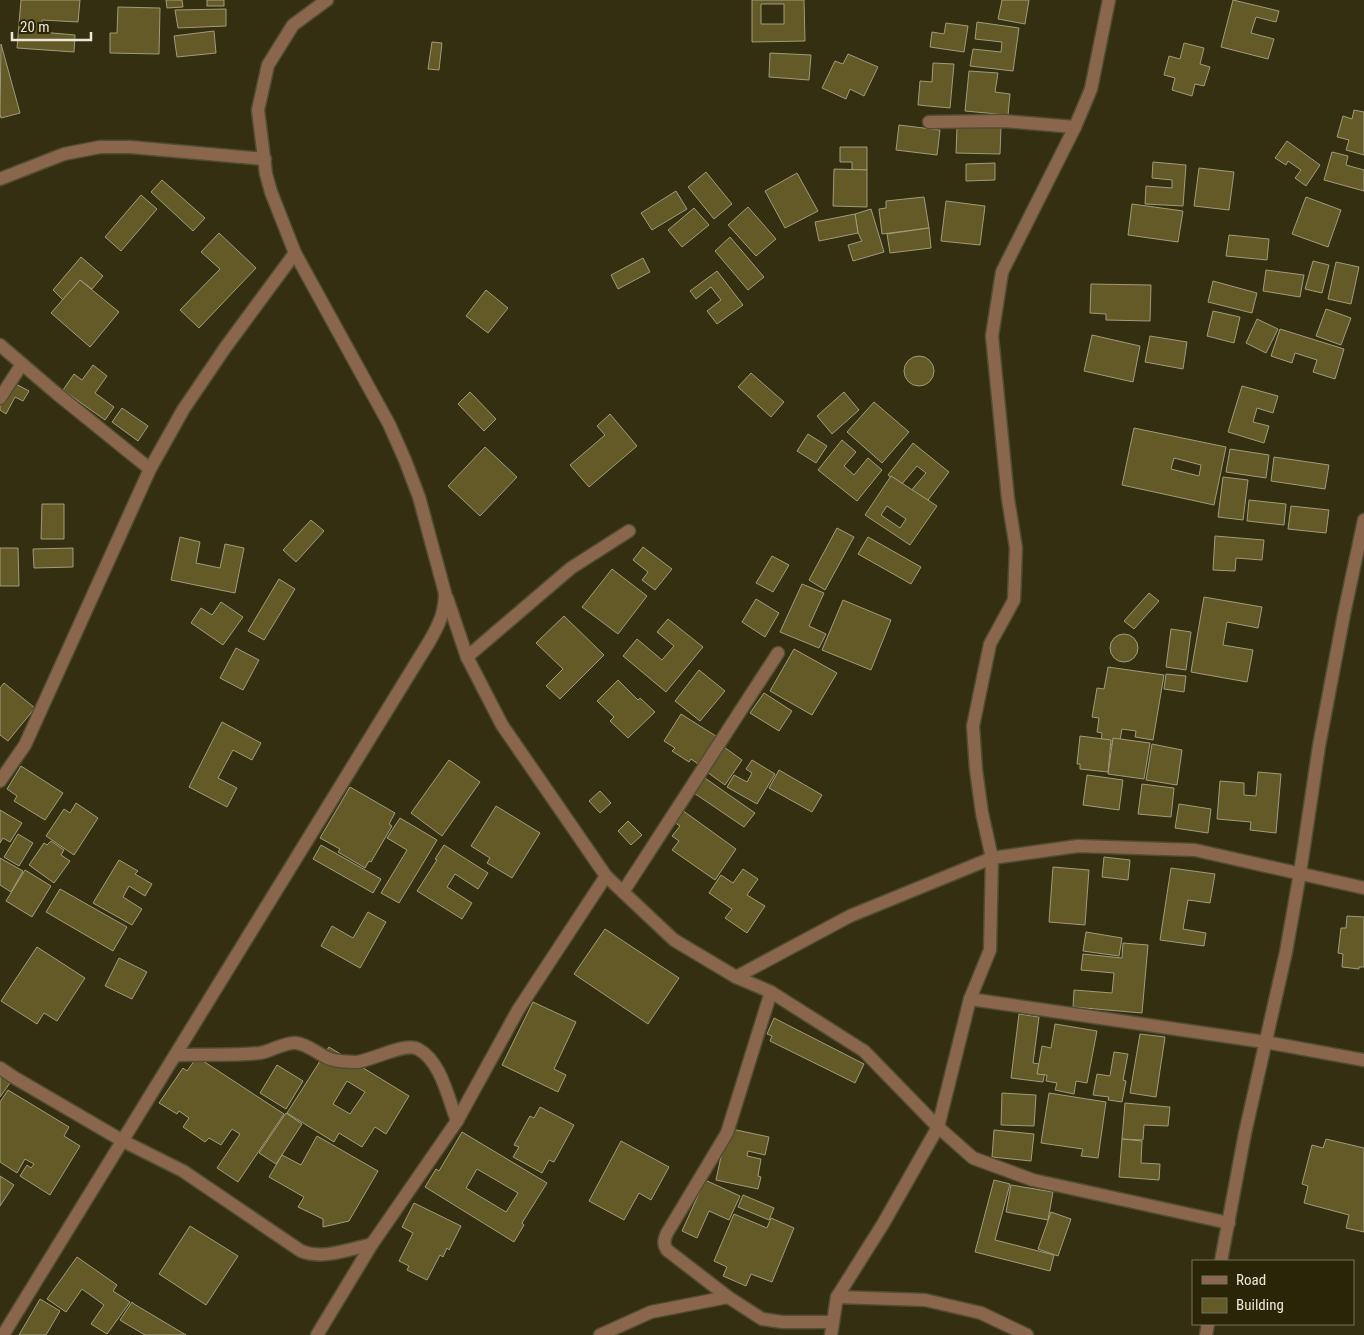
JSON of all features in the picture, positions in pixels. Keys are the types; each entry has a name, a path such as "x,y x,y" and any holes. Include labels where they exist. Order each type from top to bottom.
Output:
{"street":[{"path":"327,0 292,26 268,65 258,110 266,174 295,253 393,433 419,497 445,593 467,658 502,725 606,876 674,940 736,977 771,992 864,1051 938,1127 974,1158 1033,1180 1229,1223"},
{"path":"831,1335 837,1297 883,1224 938,1127 970,999 990,950 992,858 982,813 976,770 974,726 990,644 1014,600 1016,548 1006,479 992,336 1002,272 1075,127 1091,89 1109,0"},
{"path":"929,122 1004,121 1075,127"},
{"path":"0,178 64,154 100,147 130,146 265,159"},
{"path":"0,781 25,745 150,468 183,410 219,355 295,253"},
{"path":"0,345 56,393 150,468"},
{"path":"0,398 22,364"},
{"path":"1221,1260 1245,1133 1286,952 1319,746 1362,540 1364,520"},
{"path":"467,658 571,568 629,531"},
{"path":"3,1335 430,642 441,621 445,607 445,593"},
{"path":"623,892 778,653"},
{"path":"736,977 850,916 992,858 1078,846 1196,850 1364,888"},
{"path":"318,1335 372,1244 457,1121 518,1010 606,876"},
{"path":"771,992 727,1133 664,1240 667,1250 728,1297 762,1319 782,1322 833,1322"},
{"path":"970,999 1265,1042 1364,1060"},
{"path":"176,1055 258,1053 293,1043 300,1044 331,1059 355,1062 368,1060 412,1046 427,1055 436,1067 457,1121"},
{"path":"0,1068 123,1141 184,1171 301,1250 310,1254 326,1254 372,1244"},
{"path":"600,1335 651,1312 728,1297"},
{"path":"837,1297 924,1300 981,1313 1027,1335"}],"building":[{"path":"21,0 80,0 78,22 42,20 41,32 75,35 74,52 17,48"},
{"path":"166,0 182,0 183,7 167,8"},
{"path":"207,0 224,0 224,6 207,6"},
{"path":"752,0 804,0 805,41 752,42","holes":["761,4 784,4 784,24 761,24"]},
{"path":"1002,0 1029,0 1025,24 998,19"},
{"path":"1233,0 1279,11 1276,22 1256,17 1251,33 1274,39 1268,59 1221,47"},
{"path":"118,7 160,8 159,54 110,53 110,33 117,33"},
{"path":"226,9 226,26 178,28 175,10"},
{"path":"977,22 1019,28 1013,71 970,66 973,49 1001,52 1002,42 975,39"},
{"path":"946,23 968,26 964,52 930,47 932,32 944,34"},
{"path":"214,31 216,53 177,57 174,36"},
{"path":"432,42 442,43 439,70 428,69"},
{"path":"1184,43 1204,48 1200,64 1210,67 1204,86 1195,84 1192,96 1172,90 1175,78 1164,75 1169,56 1180,59"},
{"path":"1,44 20,113 1,118 0,114"},
{"path":"770,53 811,55 809,80 769,77"},
{"path":"848,54 878,67 864,96 850,89 846,99 822,88 835,61 843,64"},
{"path":"933,63 954,64 950,108 918,105 920,81 932,82"},
{"path":"969,71 998,73 995,92 1010,94 1008,115 965,111"},
{"path":"1354,110 1364,112 1364,155 1346,150 1349,140 1337,137 1343,116 1352,119"},
{"path":"899,125 940,130 937,155 896,150"},
{"path":"957,127 1001,127 1000,154 956,153"},
{"path":"1287,141 1320,165 1306,186 1295,178 1301,170 1288,161 1286,165 1275,158"},
{"path":"840,147 867,147 867,170 852,170 852,162 840,162"},
{"path":"1332,152 1348,156 1346,165 1364,170 1364,191 1324,180"},
{"path":"1153,162 1186,165 1183,206 1145,204 1146,186 1172,188 1172,180 1152,178"},
{"path":"995,163 995,180 966,181 966,164"},
{"path":"1199,168 1234,172 1229,210 1194,206"},
{"path":"834,169 867,170 867,207 833,206"},
{"path":"706,172 732,204 714,219 688,187"},
{"path":"797,173 818,211 785,228 765,191"},
{"path":"162,180 205,218 193,231 151,192"},
{"path":"676,191 687,209 652,230 641,213"},
{"path":"141,195 157,209 121,251 105,237"},
{"path":"924,197 929,228 882,234 879,209 886,208 886,201"},
{"path":"1306,197 1341,210 1328,247 1292,234"},
{"path":"946,201 985,206 980,245 941,241"},
{"path":"1132,204 1183,211 1178,242 1128,235"},
{"path":"748,207 776,239 756,256 728,225"},
{"path":"694,208 709,225 682,247 668,230"},
{"path":"871,209 884,252 853,261 848,245 862,241 858,233 855,214"},
{"path":"855,214 858,233 819,241 815,222"},
{"path":"929,228 931,248 890,253 887,234"},
{"path":"219,233 256,268 199,328 180,310 220,269 201,252"},
{"path":"1229,235 1269,239 1267,260 1226,256"},
{"path":"730,237 764,277 748,290 715,251"},
{"path":"81,257 103,276 92,289 80,280 63,300 53,290"},
{"path":"643,258 650,272 618,289 611,275"},
{"path":"1313,261 1329,265 1322,293 1305,289"},
{"path":"1336,262 1359,267 1351,304 1328,299"},
{"path":"1266,270 1304,275 1300,297 1263,291"},
{"path":"717,271 743,305 717,324 707,311 721,300 711,287 696,299 690,291"},
{"path":"80,280 119,312 90,347 51,313"},
{"path":"1213,281 1257,293 1252,313 1208,302"},
{"path":"1091,284 1151,285 1150,321 1106,320 1106,314 1090,313"},
{"path":"486,290 508,308 488,333 466,316"},
{"path":"1326,309 1351,318 1341,345 1316,336"},
{"path":"1213,311 1240,317 1234,343 1207,336"},
{"path":"1257,319 1278,329 1266,353 1246,343"},
{"path":"1280,329 1344,349 1335,379 1313,372 1317,360 1295,353 1292,363 1271,356"},
{"path":"1092,335 1140,346 1133,382 1084,371"},
{"path":"1150,336 1187,342 1183,369 1145,362"},
{"path":"919,356 929,361 934,371 929,381 919,386 909,381 904,371 909,361"},
{"path":"93,365 107,376 95,393 114,407 105,420 63,390 74,374 82,380"},
{"path":"751,373 784,402 771,417 738,387"},
{"path":"12,382 29,391 23,401 15,397 6,414 0,410 0,404"},
{"path":"1242,386 1278,396 1273,413 1257,408 1253,422 1269,426 1264,443 1228,432"},
{"path":"470,392 496,419 484,431 458,404"},
{"path":"844,392 859,410 832,434 817,416"},
{"path":"874,402 909,432 882,463 847,432"},
{"path":"122,408 148,426 138,441 112,422"},
{"path":"610,414 637,446 589,487 570,465 605,435 597,426"},
{"path":"1134,428 1226,447 1214,505 1122,485","holes":["1174,458 1201,465 1199,476 1171,469"]},
{"path":"808,434 827,446 816,463 797,451"},
{"path":"842,440 856,452 844,466 854,475 868,458 882,470 857,501 818,470"},
{"path":"913,443 949,472 925,504 910,492 926,473 917,466 901,485 888,475"},
{"path":"485,447 517,477 480,516 448,486"},
{"path":"1230,449 1269,455 1266,478 1226,472"},
{"path":"1274,457 1329,465 1325,489 1271,481"},
{"path":"891,476 937,506 910,545 865,515","holes":["887,506 906,519 900,528 881,515"]},
{"path":"1223,477 1248,480 1243,520 1218,517"},
{"path":"1249,500 1286,504 1284,525 1247,521"},
{"path":"42,504 64,504 64,539 41,539"},
{"path":"1291,506 1329,510 1326,533 1288,529"},
{"path":"311,520 324,531 296,562 283,550"},
{"path":"837,528 854,537 825,590 809,580"},
{"path":"1215,536 1264,540 1262,560 1236,558 1235,571 1213,570"},
{"path":"180,537 200,542 196,563 220,568 225,544 244,548 235,593 171,580"},
{"path":"868,537 921,567 911,584 858,554"},
{"path":"643,547 672,569 655,590 642,580 648,572 633,560"},
{"path":"0,548 18,548 19,586 0,586"},
{"path":"73,548 73,567 34,568 33,549"},
{"path":"772,556 789,565 773,592 756,583"},
{"path":"612,569 647,596 618,634 582,607"},
{"path":"279,579 295,589 264,640 248,631"},
{"path":"802,584 824,593 809,626 826,634 819,648 780,632"},
{"path":"1149,593 1159,601 1134,629 1124,621"},
{"path":"1204,597 1262,607 1258,628 1227,622 1223,645 1253,650 1247,682 1191,672"},
{"path":"756,599 779,613 765,637 742,622"},
{"path":"843,600 891,620 871,670 822,650"},
{"path":"221,602 243,617 223,645 191,623 201,608 212,615"},
{"path":"564,616 604,655 560,699 546,686 563,669 536,643"},
{"path":"668,619 703,647 666,692 623,656 637,639 662,660 674,646 657,632"},
{"path":"1171,629 1191,632 1186,670 1166,667"},
{"path":"1124,634 1134,638 1138,648 1134,658 1124,662 1114,658 1110,648 1114,638"},
{"path":"236,648 259,660 243,690 220,678"},
{"path":"794,649 837,673 812,715 770,691"},
{"path":"1108,667 1164,675 1153,740 1135,737 1136,731 1122,729 1119,746 1101,743 1102,733 1097,732 1099,718 1092,717 1097,688 1104,689"},
{"path":"699,670 725,691 700,721 675,701"},
{"path":"1166,674 1186,676 1184,692 1164,689"},
{"path":"618,680 638,700 640,698 655,712 628,738 610,721 614,717 597,701"},
{"path":"4,683 35,708 8,741 0,735 0,688"},
{"path":"764,693 792,711 779,731 750,713"},
{"path":"681,714 719,738 701,766 691,759 689,762 672,751 675,748 664,741"},
{"path":"222,722 261,743 252,760 233,750 218,778 237,788 227,807 189,787"},
{"path":"1080,736 1111,740 1108,772 1080,769 1080,764 1077,764"},
{"path":"1113,738 1150,743 1144,779 1108,774"},
{"path":"1152,744 1182,750 1177,785 1146,780"},
{"path":"724,747 742,760 725,785 707,772"},
{"path":"449,760 480,782 442,836 411,813"},
{"path":"752,760 775,774 757,804 727,787 734,775 747,782 752,773 746,769"},
{"path":"21,766 63,793 45,820 14,801 17,796 7,789"},
{"path":"779,770 822,795 812,812 769,788"},
{"path":"1258,772 1281,774 1276,833 1250,830 1251,822 1217,819 1220,781 1244,783 1244,795 1256,796"},
{"path":"1087,775 1123,780 1119,810 1083,805"},
{"path":"702,776 755,813 744,827 691,791"},
{"path":"1142,784 1174,788 1171,817 1138,814"},
{"path":"350,787 395,813 389,824 392,826 371,862 369,861 365,868 338,852 340,849 320,838"},
{"path":"600,791 611,803 600,813 589,801"},
{"path":"76,803 98,818 74,855 46,836 64,809 70,813"},
{"path":"1179,804 1211,809 1208,833 1175,828"},
{"path":"496,806 540,833 512,878 487,863 490,858 471,846"},
{"path":"0,810 22,823 10,842 3,838 0,843"},
{"path":"682,810 736,849 715,880 672,850 679,841 672,836 680,826 674,822"},
{"path":"400,818 437,840 399,903 381,893 407,850 387,838"},
{"path":"628,821 642,835 631,845 618,831"},
{"path":"18,834 33,843 19,866 4,857"},
{"path":"51,841 64,850 61,855 70,861 54,883 29,865 44,843 47,845"},
{"path":"321,845 381,879 373,893 313,859"},
{"path":"444,845 488,873 478,889 455,874 447,887 472,903 462,919 417,891 437,860 435,859"},
{"path":"1104,857 1130,860 1128,880 1102,877"},
{"path":"0,858 23,871 11,892 0,885"},
{"path":"119,860 138,871 135,874 152,884 145,896 129,886 123,897 142,909 132,925 93,903"},
{"path":"1053,867 1089,870 1085,925 1049,922"},
{"path":"1171,868 1215,874 1210,903 1188,900 1183,929 1206,933 1204,946 1160,940"},
{"path":"743,869 758,879 747,895 765,906 747,933 725,918 732,909 709,893 721,875 733,883"},
{"path":"25,870 51,886 32,917 6,901"},
{"path":"60,889 127,927 113,951 46,912"},
{"path":"368,912 386,922 360,968 321,946 332,926 353,938"},
{"path":"1347,916 1364,917 1364,967 1359,967 1359,969 1342,967 1343,954 1338,953 1341,928 1346,928"},
{"path":"605,929 679,978 648,1024 574,974"},
{"path":"1086,932 1122,938 1119,956 1083,951"},
{"path":"1123,943 1148,945 1142,1013 1073,1007 1074,990 1112,993 1114,973 1081,970 1083,954 1122,958"},
{"path":"37,947 85,978 57,1021 44,1013 37,1024 1,1001"},
{"path":"119,958 147,972 132,999 105,986"},
{"path":"533,1002 576,1022 554,1069 566,1075 558,1092 502,1065"},
{"path":"1019,1014 1039,1017 1033,1063 1046,1065 1043,1082 1011,1078"},
{"path":"774,1018 864,1064 855,1083 770,1041 772,1036 767,1034"},
{"path":"1055,1024 1097,1031 1087,1083 1076,1081 1074,1094 1055,1090 1057,1083 1046,1081 1047,1075 1037,1074 1042,1046 1051,1048"},
{"path":"1140,1034 1165,1037 1156,1097 1130,1093"},
{"path":"329,1047 409,1096 386,1134 375,1127 362,1147 339,1133 334,1142 287,1113","holes":["347,1081 365,1092 350,1114 333,1104"]},
{"path":"1114,1052 1128,1054 1123,1080 1126,1081 1122,1102 1108,1100 1109,1097 1093,1095 1097,1074 1110,1076"},
{"path":"197,1057 284,1114 238,1182 217,1168 240,1134 232,1129 221,1145 209,1138 205,1142 183,1127 189,1118 179,1111 177,1114 159,1103 183,1068 187,1071"},
{"path":"277,1065 303,1081 286,1109 260,1093"},
{"path":"0,1075 10,1083 0,1097"},
{"path":"8,1090 69,1127 64,1136 80,1146 50,1195 20,1176 27,1165 31,1168 34,1164 25,1159 17,1173 0,1162 0,1102"},
{"path":"1002,1093 1036,1095 1034,1126 1001,1125"},
{"path":"1049,1093 1106,1102 1098,1158 1081,1156 1083,1149 1041,1143"},
{"path":"1125,1103 1170,1107 1168,1126 1144,1125 1143,1140 1122,1139"},
{"path":"540,1107 574,1125 554,1162 549,1160 542,1173 513,1157 519,1147 514,1145 530,1116 534,1118"},
{"path":"286,1113 302,1124 276,1164 259,1153"},
{"path":"727,1128 769,1137 765,1155 748,1151 747,1156 761,1159 758,1176 761,1177 758,1189 716,1180"},
{"path":"994,1130 1034,1134 1031,1161 992,1157"},
{"path":"462,1132 547,1183 522,1223 524,1225 514,1242 425,1187 436,1169 439,1171","holes":["477,1169 518,1193 506,1212 466,1188"]},
{"path":"317,1136 378,1171 349,1221 323,1227 323,1219 298,1207 304,1197 269,1177 282,1155 301,1165"},
{"path":"1122,1139 1142,1141 1141,1163 1160,1164 1159,1180 1119,1177"},
{"path":"1326,1139 1364,1148 1364,1232 1346,1228 1349,1215 1304,1203 1308,1186 1302,1184 1312,1145 1323,1148"},
{"path":"621,1141 669,1167 651,1200 639,1193 624,1220 589,1201"},
{"path":"0,1176 14,1185 0,1206"},
{"path":"705,1180 740,1196 729,1220 709,1211 697,1238 682,1231"},
{"path":"994,1180 1010,1184 995,1240 1054,1255 1050,1271 975,1252"},
{"path":"1011,1185 1053,1192 1048,1220 1006,1212"},
{"path":"743,1195 774,1208 769,1220 738,1207"},
{"path":"414,1203 461,1226 449,1250 447,1248 443,1257 440,1255 427,1280 407,1270 409,1266 399,1261 413,1233 402,1227"},
{"path":"1051,1212 1071,1219 1058,1256 1038,1249"},
{"path":"734,1214 767,1228 771,1218 794,1228 772,1282 751,1274 746,1286 723,1276 727,1267 714,1261"},
{"path":"190,1226 238,1256 206,1305 159,1274"},
{"path":"77,1257 117,1285 113,1291 130,1302 107,1334 91,1324 104,1305 82,1289 66,1312 47,1299"},
{"path":"40,1299 60,1311 46,1335 19,1335"},
{"path":"132,1302 186,1335 145,1335 123,1322 120,1320"}]}
